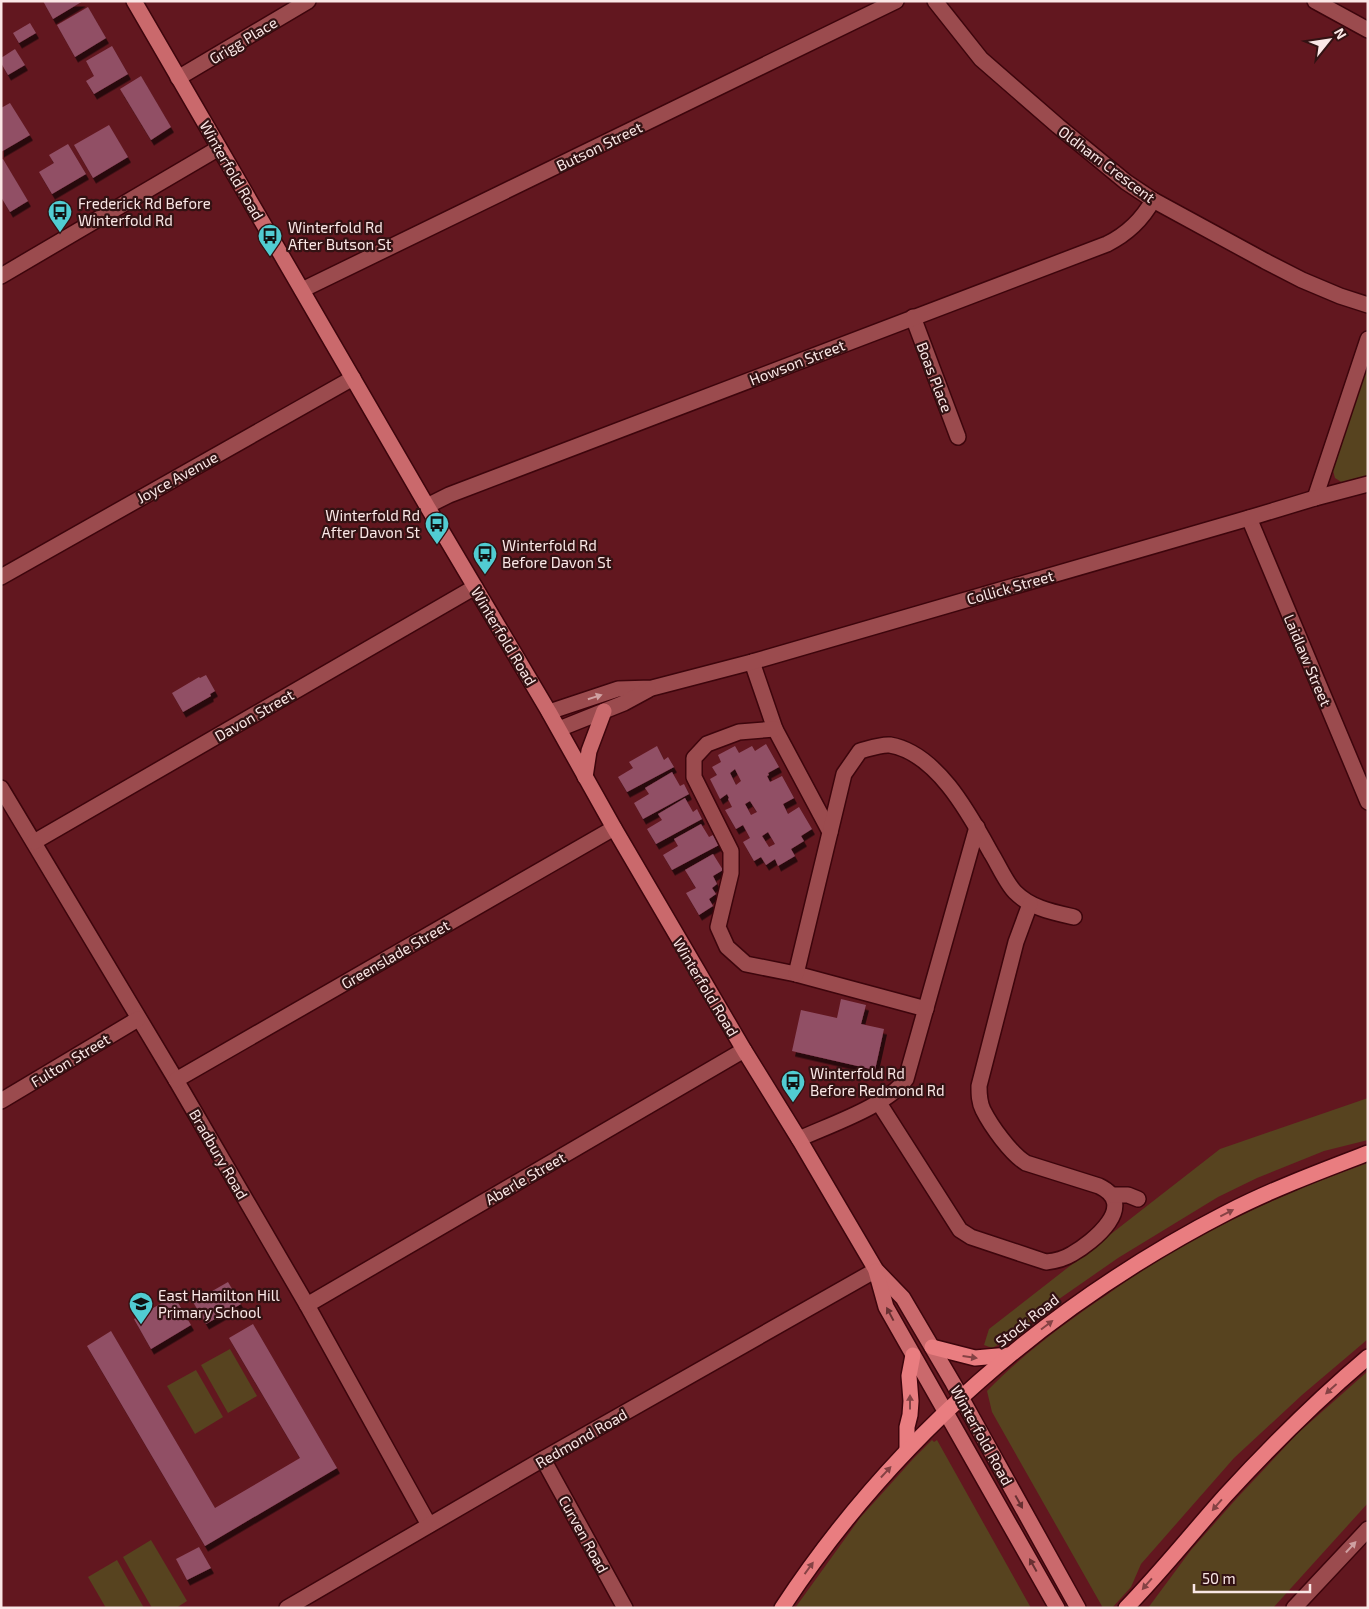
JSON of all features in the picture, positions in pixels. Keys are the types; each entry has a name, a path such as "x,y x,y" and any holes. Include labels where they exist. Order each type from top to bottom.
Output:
{"highway":[{"name":"Stock Road","path":"782,1608 828,1542 866,1494 907,1450 1009,1355 1064,1312 1103,1285 1184,1236 1229,1212 1269,1193 1368,1153"},
{"path":"932,1347 975,1358 1009,1355"},
{"path":"907,1450 907,1427 911,1401 909,1376 913,1355"},
{"path":"1128,1607 1270,1447 1368,1357"}],"main road":[{"name":"Winterfold Road","path":"134,1 744,1050 876,1270 904,1298 1078,1608"},
{"path":"585,777 589,751 604,711"},
{"name":"Winterfold Road","path":"876,1270 886,1306 1057,1608"}],"street":[{"name":"Grigg Place","path":"178,78 308,1"},
{"name":"Butson Street","path":"302,290 896,1"},
{"name":"Oldham Crescent","path":"935,1 982,59 1058,126 1126,182 1153,200 1302,280 1368,305"},
{"path":"1314,1 1368,30"},
{"path":"2,274 219,148"},
{"name":"Howson Street","path":"427,506 458,492 1107,244 1122,236 1138,221 1153,200"},
{"name":"Boas Place","path":"913,317 958,437"},
{"path":"1315,498 1368,339"},
{"name":"Joyce Avenue","path":"1,576 353,378"},
{"name":"Collick Street","path":"549,712 618,690 652,688 752,662 1368,484"},
{"name":"Laidlaw Street","path":"1249,518 1368,802"},
{"name":"Davon Street","path":"34,842 475,587"},
{"path":"752,662 774,729 830,832"},
{"name":"Collick Street","path":"559,729 624,703 652,688"},
{"path":"774,729 739,732 707,744 694,758 694,777 731,851 731,873 718,927 727,947 746,964 796,974 926,1009"},
{"path":"796,974 844,774 860,751 888,745 914,754 942,777 977,827 1014,891 1030,904 1045,910 1074,917"},
{"name":"Bradbury Road","path":"1,788 176,1080 307,1306 430,1525"},
{"path":"799,1139 878,1103 900,1088 906,1079 977,827"},
{"name":"Greenslade Street","path":"176,1080 614,828"},
{"path":"878,1103 960,1230 971,1238 1046,1262 1071,1256 1100,1235 1107,1226 1114,1211 1113,1195 1099,1186 1026,1163 1018,1158 1010,1150 983,1110 979,1099 979,1086 1016,942 1030,904"},
{"name":"Fulton Street","path":"1,1101 138,1019"},
{"name":"Aberle Street","path":"307,1306 744,1050"},
{"path":"1113,1195 1128,1195 1138,1199"},
{"name":"Redmond Road","path":"287,1608 304,1604 430,1525 543,1459 876,1270"},
{"name":"Curven Road","path":"543,1459 625,1608"},
{"path":"1294,1608 1368,1529"}],"shaded area":[{"path":"1368,364 1368,477 1343,483 1335,478 1332,467"},
{"path":"1368,1098 1368,1140 1324,1151 1257,1178 1218,1197 1118,1258 1049,1306 1004,1342 992,1348 984,1345 989,1329 1220,1149"},
{"path":"1368,1163 1368,1339 1302,1395 1234,1458 1141,1564 1131,1587 1112,1608 1103,1608 992,1412 987,1391 1015,1364 1076,1316 1135,1275 1177,1249 1257,1208 1312,1184"},
{"path":"230,1349 257,1396 228,1413 201,1365"},
{"path":"196,1370 223,1417 195,1434 167,1386"},
{"path":"1368,1371 1368,1503 1273,1608 1148,1608 1191,1550 1237,1498 1298,1433"},
{"path":"932,1440 934,1442 937,1440 1031,1608 795,1608 860,1518"},
{"path":"151,1540 187,1601 176,1608 152,1608 123,1557"},
{"path":"117,1560 144,1608 106,1608 88,1577"}],"building":[{"path":"43,1 83,1 53,19"},
{"path":"88,7 106,38 75,57 57,25"},
{"path":"30,23 36,33 19,43 13,33"},
{"path":"112,46 128,74 94,94 86,81 94,76 86,61"},
{"path":"15,49 25,65 8,75 1,63 1,58"},
{"path":"141,76 171,127 151,140 120,89"},
{"path":"10,103 30,135 1,152 1,108"},
{"path":"109,125 128,157 93,178 74,145"},
{"path":"68,144 86,174 52,194 39,172 54,163 49,155"},
{"path":"3,159 28,201 10,212 1,197 1,160"},
{"path":"206,675 215,691 210,694 211,696 183,712 172,693 199,677"},
{"path":"766,744 779,767 768,773 769,775 767,776 770,782 782,776 794,798 783,804 788,814 799,807 812,829 801,836 804,841 791,849 795,856 778,866 775,859 766,865 761,857 754,861 743,842 750,838 743,825 736,829 725,810 732,807 727,794 720,799 710,779 717,775 712,767 721,762 718,755 735,746 739,753 752,746 755,751","holes":["735,769 741,781 736,785 730,773","750,801 757,812 751,815 745,804","768,832 775,844 769,847 762,836"]},
{"path":"657,746 664,760 668,757 674,767 627,792 618,777 633,768 629,762"},
{"path":"672,772 680,786 684,784 689,794 643,819 634,803 649,794 645,788"},
{"path":"685,798 693,812 697,809 702,819 656,844 647,829 662,820 658,814"},
{"path":"701,824 709,837 713,835 719,845 672,870 663,855 678,846 674,839"},
{"path":"713,854 723,870 713,876 717,884 712,888 716,894 709,899 713,906 699,915 686,893 696,888 685,870"},
{"path":"841,999 866,1005 861,1024 884,1029 875,1070 792,1051 801,1010 837,1018"},
{"path":"228,1282 241,1304 206,1324 193,1302"},
{"path":"174,1296 191,1325 151,1349 134,1319"},
{"path":"253,1324 337,1468 205,1546 87,1346 111,1331 215,1508 300,1458 229,1338"},
{"path":"199,1547 211,1568 187,1580 176,1559"}],"place":[{"name":"Frederick Rd Before Winterfold Rd","path":"60,233"},
{"name":"Winterfold Rd After Butson St","path":"270,257"},
{"name":"Winterfold Rd After Davon St","path":"437,545"},
{"name":"Winterfold Rd Before Davon St","path":"485,575"},
{"name":"Winterfold Rd Before Redmond Rd","path":"793,1103"},
{"name":"East Hamilton Hill Primary School","path":"141,1325"}]}
